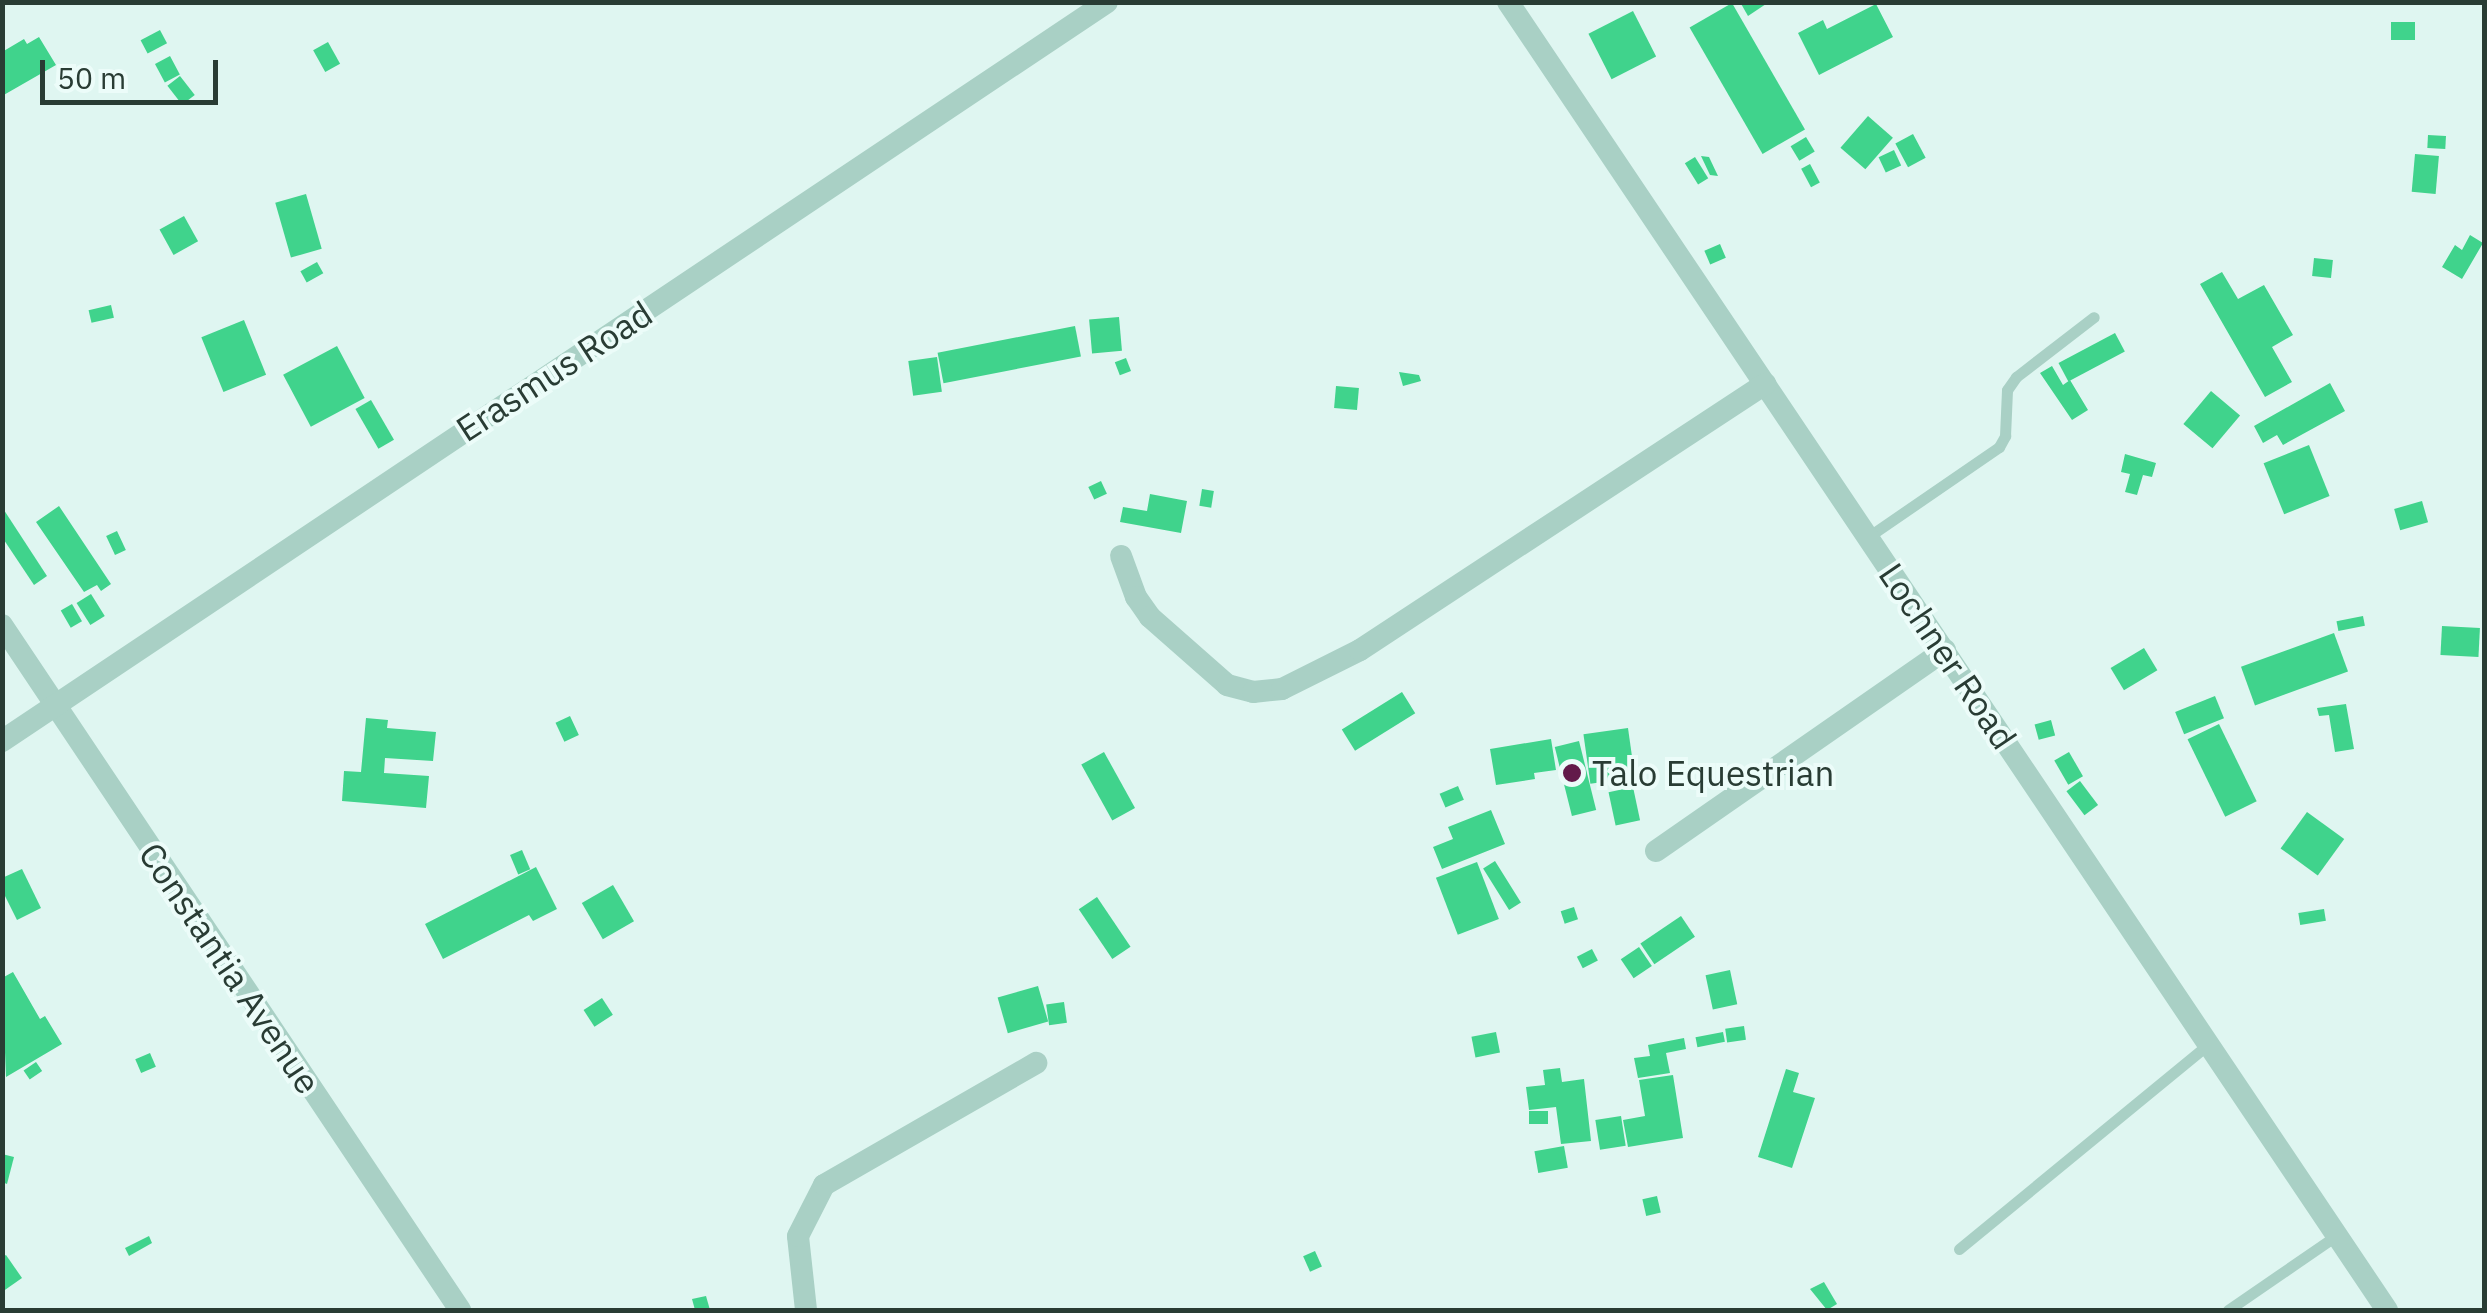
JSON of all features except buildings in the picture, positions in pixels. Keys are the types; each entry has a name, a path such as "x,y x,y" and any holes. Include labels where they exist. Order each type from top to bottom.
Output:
{"street":[{"name":"Erasmus Road","path":"2,741 1107,2"},
{"name":"Lochner Road","path":"1508,2 2387,1310"},
{"path":"1121,556 1136,597 1150,617 1227,685 1252,692 1282,688 1360,650 1765,384"},
{"name":"Constantia Avenue","path":"2,625 460,1310"},
{"path":"1656,850 1944,650"},
{"path":"806,1310 798,1236 824,1185 1036,1063"}],"lane":[{"path":"1868,536 1998,447 2005,436 2007,390 2016,377 2094,317"},
{"path":"1959,1249 2209,1044"},
{"path":"2228,1310 2336,1236"}],"place":[{"name":"Talo Equestrian","path":"1572,773"}]}
